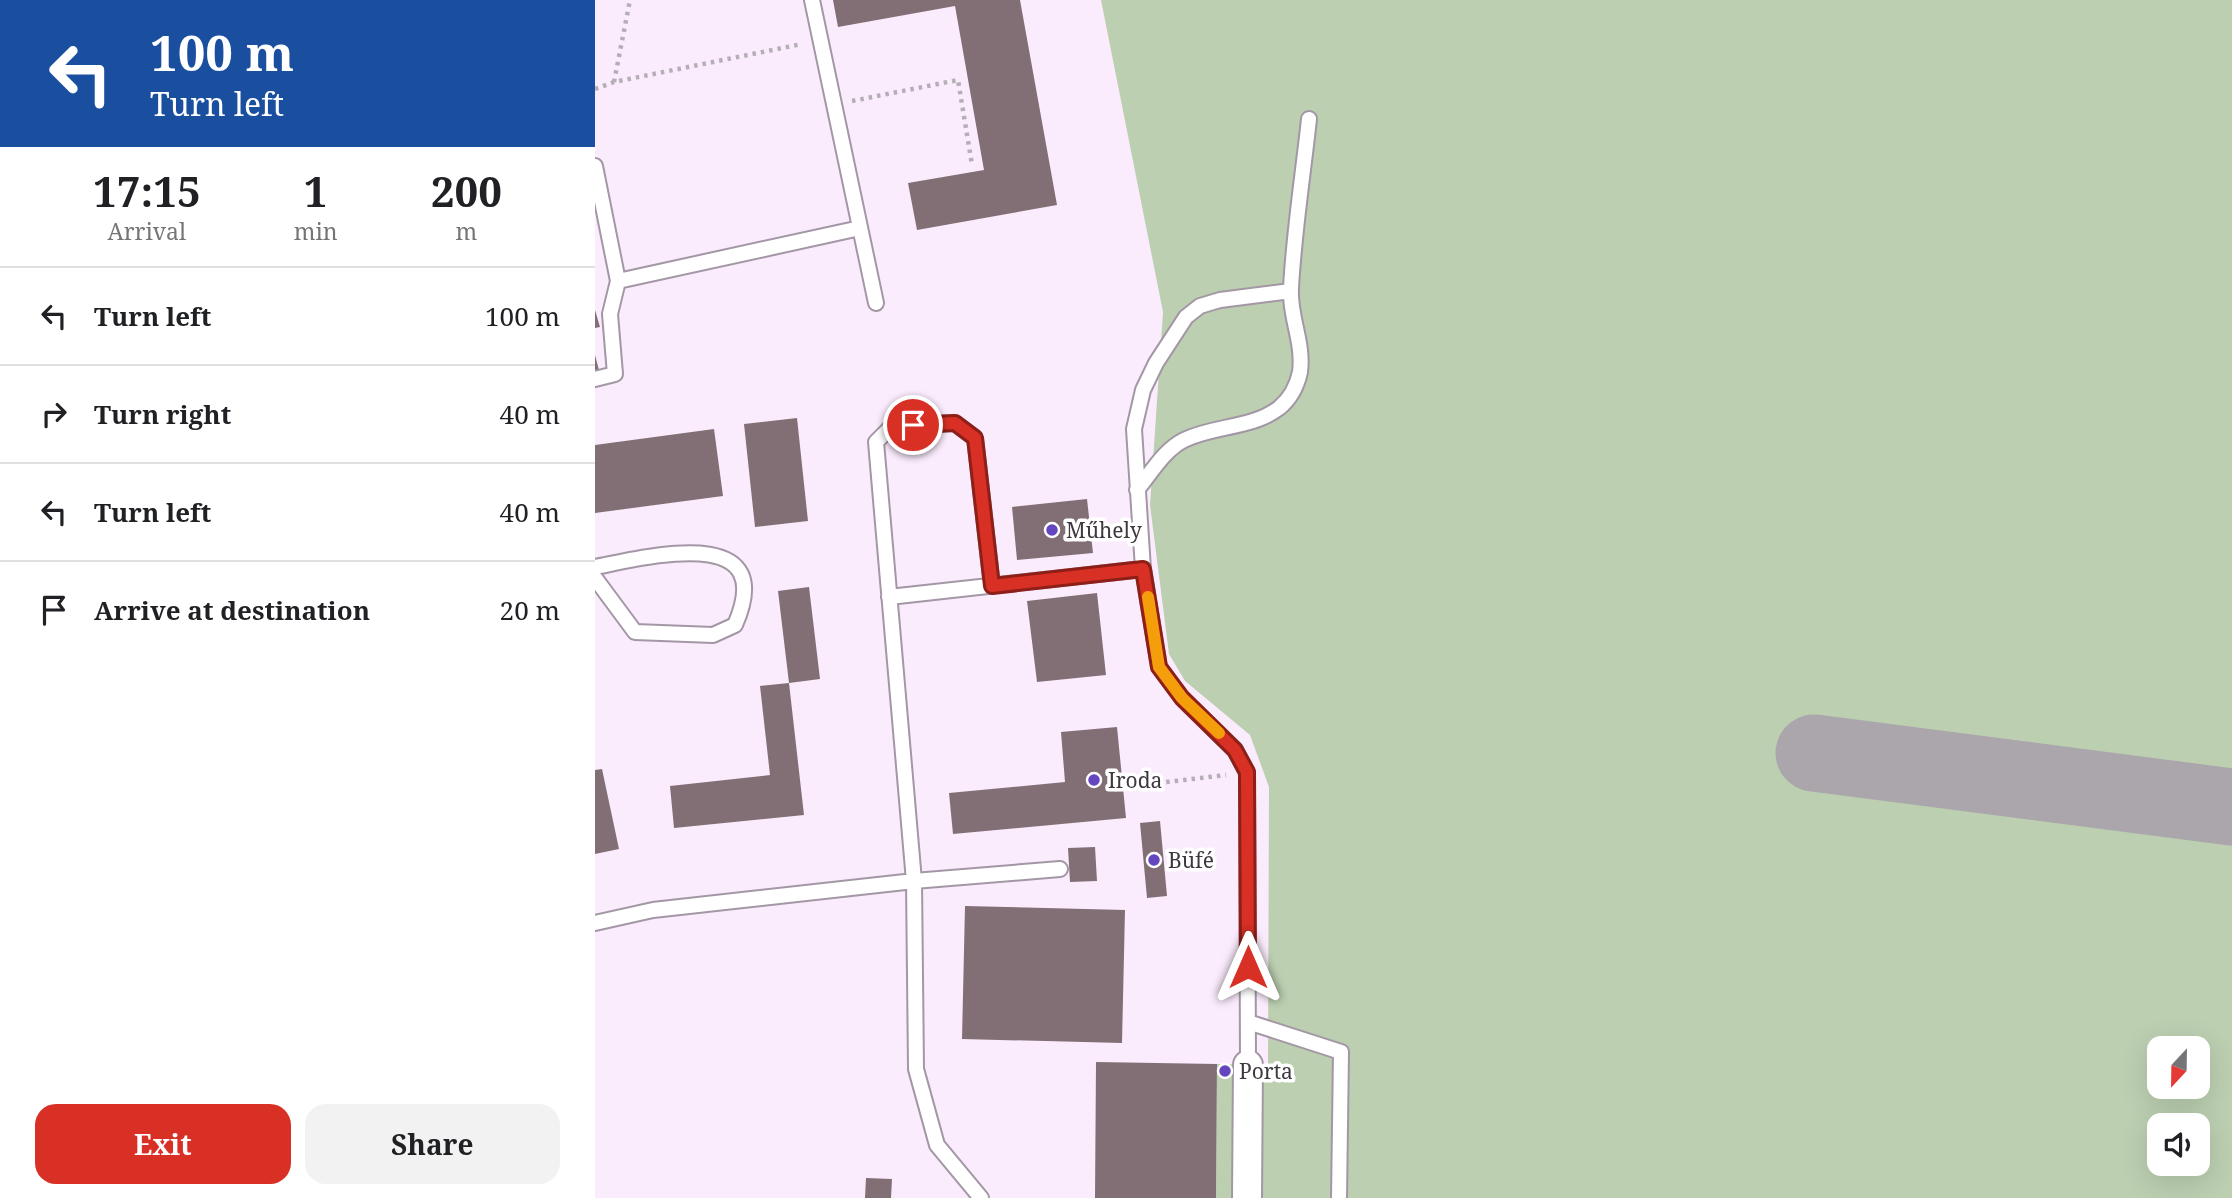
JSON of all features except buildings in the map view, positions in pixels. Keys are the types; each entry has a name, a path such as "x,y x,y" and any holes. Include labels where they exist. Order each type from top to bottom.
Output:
{"street":[{"path":"1247,1198 1248,1065"}],"lane":[{"path":"811,0 876,303"},
{"path":"1137,490 1166,454 1183,441 1203,433 1252,422 1282,406 1294,390 1300,373 1301,347 1291,291 1309,119"},
{"path":"595,166 618,281 610,314 615,374 595,379"},
{"path":"618,281 860,228"},
{"path":"1248,1065 1247,772 1235,750 1182,698 1159,667 1143,569 1134,429 1143,390 1156,363 1186,317 1200,306 1220,300 1291,291"},
{"path":"981,1198 937,1145 916,1069 914,881 876,442 892,426 955,423 975,438 992,586"},
{"path":"595,567 662,554 715,555 733,563 744,580 745,603 735,625 713,635 635,632 595,578"},
{"path":"889,597 1143,569"},
{"path":"595,923 653,910 914,881 1060,869"},
{"path":"1248,1022 1341,1052 1339,1198"}],"path":[{"path":"614,82 630,0"},
{"path":"595,89 614,82 820,41"},
{"path":"834,104 958,80 972,165"},
{"path":"1122,778 1125,787 1247,772"}],"shaded area":[{"path":"595,0 2232,0 2232,1198 1268,1066 1218,1064 1216,1198 595,1198"}],"green space":[{"path":"1101,0 2232,0 2232,1198 1216,1198 1217,1064 1268,1065 1269,787 1250,735 1185,681 1169,654 1150,505 1163,312"}],"taxiway":[{"path":"1814,753 2232,807"}],"slow traffic":[{"path":"1148,597 1159,667 1182,698 1219,733"}],"place":[{"name":"Műhely","path":"1052,530"},
{"name":"Iroda","path":"1094,780"},
{"name":"Büfé","path":"1154,860"},
{"name":"Porta","path":"1225,1071"}],"route":[{"path":"913,425 955,423 975,438 992,586 1143,569 1159,667 1182,698 1235,750 1247,772 1248,967"}]}
